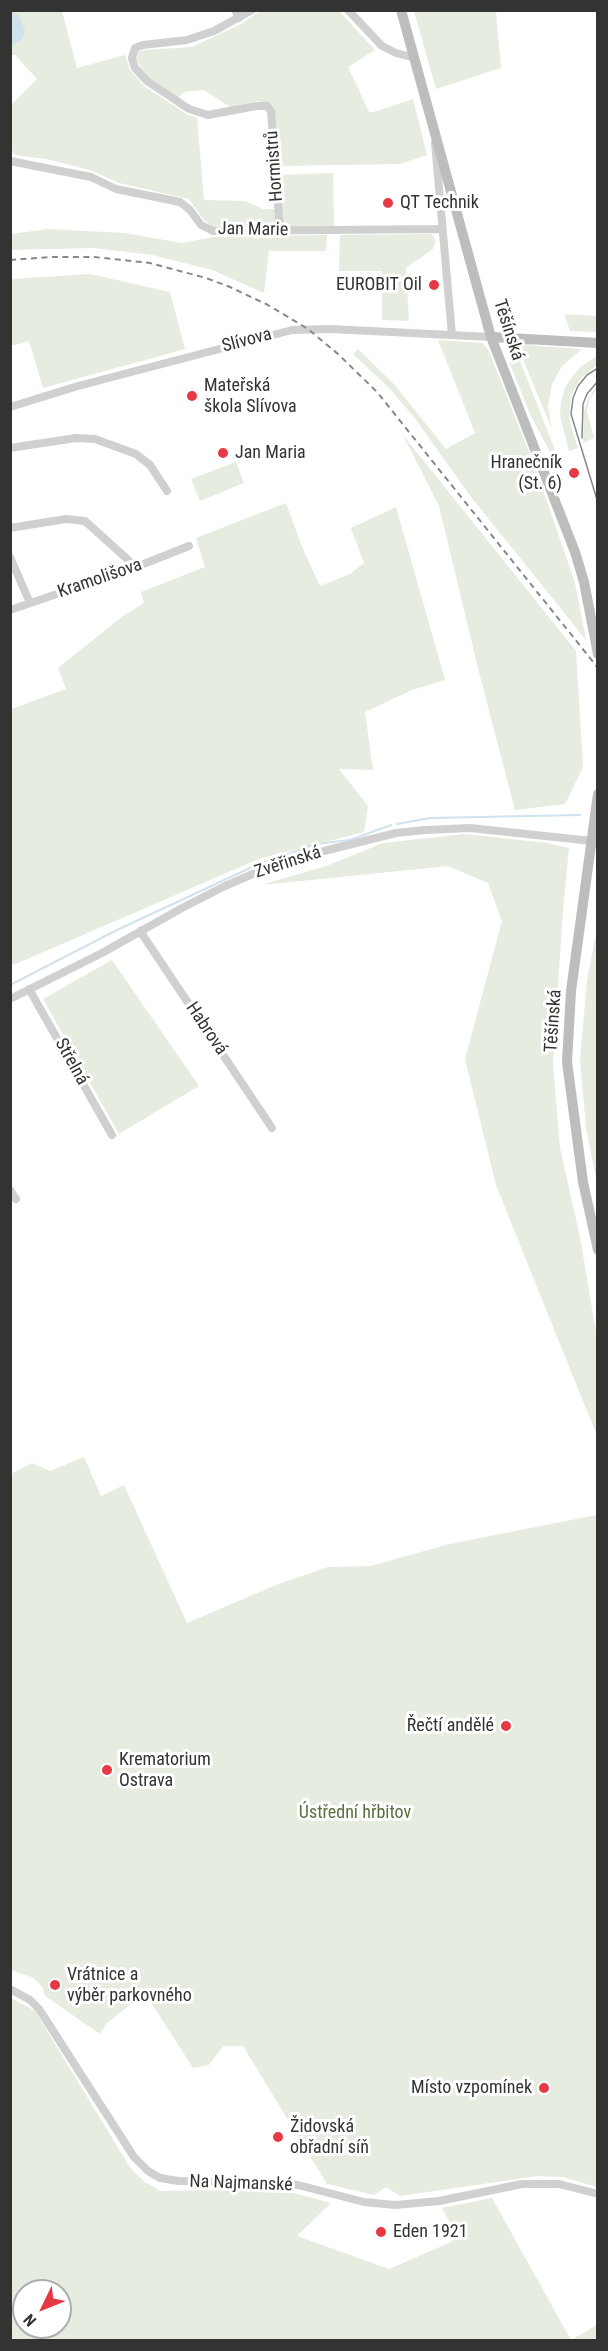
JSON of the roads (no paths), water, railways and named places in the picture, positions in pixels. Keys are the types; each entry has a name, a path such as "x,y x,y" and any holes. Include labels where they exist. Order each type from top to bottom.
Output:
{"main road":[{"name":"Těšínská","path":"401,10 491,337 575,552 587,598 597,654"},
{"path":"491,337 597,344"},
{"name":"Těšínská","path":"597,794 572,991 567,1062 583,1182 597,1250"}],"street":[{"path":"235,10 239,18"},
{"name":"Hormistrů","path":"252,10 214,31 187,40 135,48 132,58 135,68 147,81 189,109 208,115 267,106 271,111 280,232"},
{"path":"348,10 382,46 415,58"},
{"path":"434,130 452,335"},
{"name":"Jan Marie","path":"10,161 91,177 116,189 180,202 190,210 201,225 213,231 441,229"},
{"name":"Slívova","path":"10,407 78,386 285,331 316,329 491,337"},
{"path":"10,448 76,438 95,439 136,454 150,465 167,492"},
{"path":"10,528 66,519 86,521 136,567"},
{"name":"Kramolišova","path":"10,610 136,567 189,546"},
{"path":"10,557 30,603"},
{"name":"Zvěřinská","path":"10,999 102,954 225,886 269,867 396,833 470,828 592,840"},
{"name":"Habrová","path":"140,931 272,1128"},
{"name":"Střelná","path":"29,989 112,1135"},
{"path":"10,1190 16,1199"},
{"name":"Na Najmanské","path":"10,1989 30,2000 39,2009 134,2157 148,2171 160,2178 179,2181 274,2182 298,2185 364,2202 395,2205 439,2201 522,2184 559,2184 597,2194"}],"water":[{"path":"11,10 19,16 25,30 22,39 11,46"}],"waterway":[{"path":"397,824 430,818 580,815"},
{"path":"10,985 117,930 250,868 316,844 350,840 391,825"}],"tram line":[{"path":"598,368 587,375 578,386 573,398 571,414 598,503"},
{"path":"582,438 583,404 587,394 598,381"}],"railway":[{"path":"10,260 94,257 150,263 230,287 268,305 308,329 377,392 598,668"}],"place":[{"name":"QT Technik","path":"388,203"},
{"name":"EUROBIT Oil","path":"434,285"},
{"name":"Mateřská škola Slívova","path":"192,396"},
{"name":"Jan Maria","path":"223,453"},
{"name":"Hranečník (St. 6)","path":"574,473"},
{"name":"Řečtí andělé","path":"506,1726"},
{"name":"Krematorium Ostrava","path":"107,1770"},
{"name":"Vrátnice a výběr parkovného","path":"55,1985"},
{"name":"Místo vzpomínek","path":"544,2088"},
{"name":"Židovská obřadní síň","path":"278,2137"},
{"name":"Eden 1921","path":"381,2232"}],"park label":[{"name":"Ústřední hřbitov","path":"355,1813"}]}
